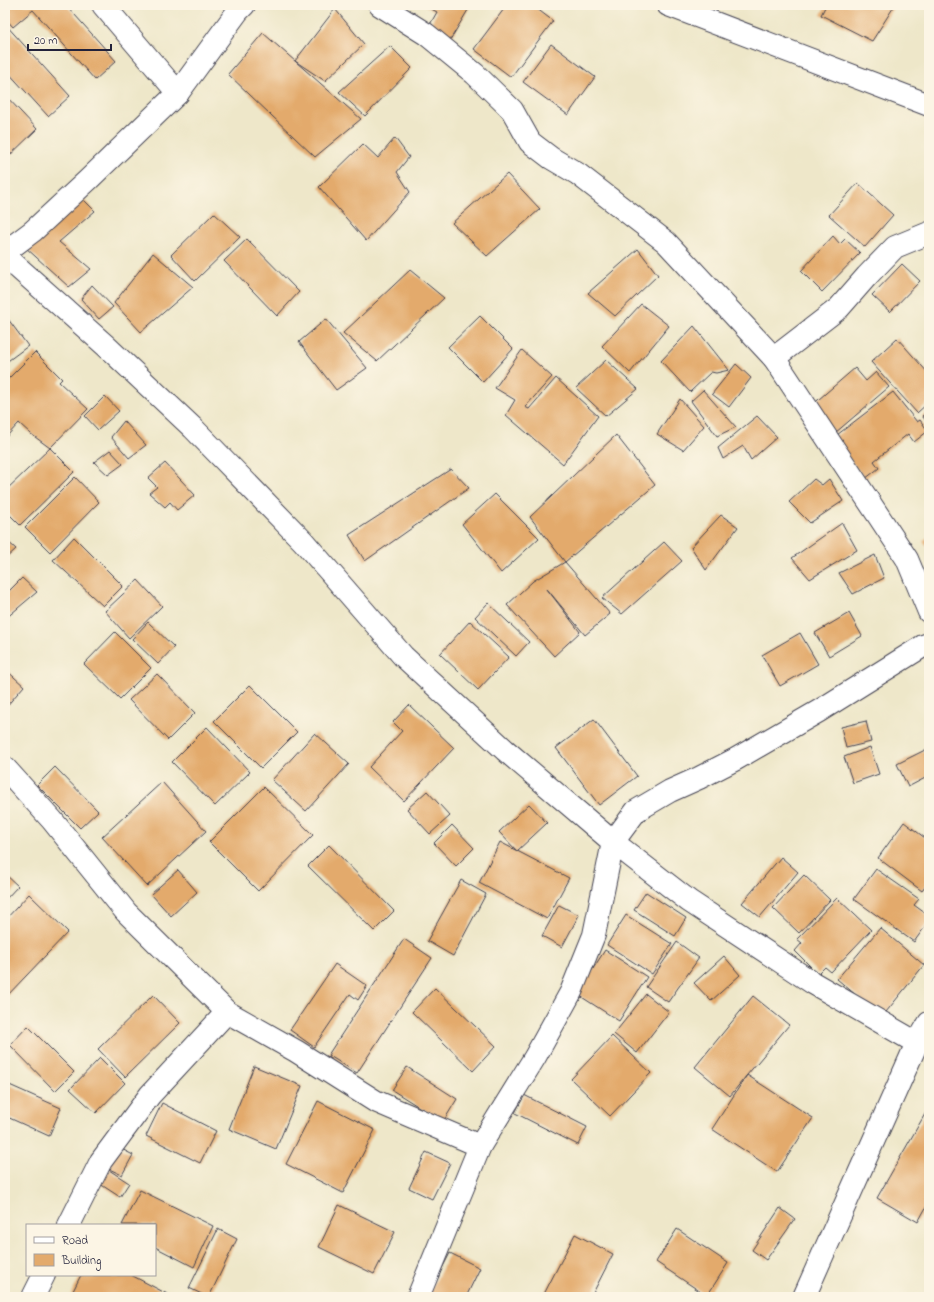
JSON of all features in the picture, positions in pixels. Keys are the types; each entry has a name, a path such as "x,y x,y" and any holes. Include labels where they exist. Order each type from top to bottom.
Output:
{"street":[{"path":"103,5 178,93"},
{"path":"5,252 44,221 178,93 238,11 244,5"},
{"path":"380,5 426,34 475,74 512,110 530,142 551,158 578,174 666,242 774,358 907,559 929,612"},
{"path":"668,5 929,105"},
{"path":"774,358 839,308 895,247 929,233"},
{"path":"5,256 106,345 193,428 303,541 403,656 505,750 613,842 689,901 814,983 917,1043"},
{"path":"418,1297 480,1146 535,1057 571,992 594,936 613,842 636,811 670,791 736,759 825,708 923,646 929,644"},
{"path":"5,768 52,820 126,912 227,1012 296,1051 375,1101 480,1146"},
{"path":"70,1224 101,1161 150,1095 227,1012"},
{"path":"804,1297 917,1043 929,1023"},
{"path":"33,1297 44,1276"}],"building":[{"path":"5,5 66,5 116,61 95,80 33,10 13,27 5,18"},
{"path":"424,5 471,5 450,40 428,28 437,12"},
{"path":"507,5 532,5 553,21 511,77 474,49"},
{"path":"826,5 895,5 872,41 821,15"},
{"path":"335,9 364,44 325,81 295,61"},
{"path":"5,24 70,96 48,116 5,69"},
{"path":"263,33 361,119 315,157 228,74"},
{"path":"551,44 595,77 568,115 523,82"},
{"path":"390,46 412,68 365,116 339,92"},
{"path":"5,95 37,129 5,160"},
{"path":"395,138 409,157 397,172 410,192 366,241 319,187 363,144 378,158"},
{"path":"507,174 540,209 487,256 452,223"},
{"path":"858,183 893,215 865,247 829,215"},
{"path":"82,198 95,211 59,242 91,269 69,287 25,247"},
{"path":"214,213 240,237 195,281 171,255"},
{"path":"833,236 840,244 845,239 860,253 822,292 801,271"},
{"path":"247,239 299,292 277,316 224,261"},
{"path":"638,249 658,275 615,316 588,293"},
{"path":"153,253 193,287 141,332 114,303"},
{"path":"902,264 920,281 890,312 872,295"},
{"path":"410,270 444,298 377,361 343,333"},
{"path":"92,285 113,307 99,319 81,299"},
{"path":"641,304 669,326 630,373 602,346"},
{"path":"5,315 28,346 5,363"},
{"path":"480,316 513,349 483,382 448,347"},
{"path":"326,319 367,368 336,390 299,342"},
{"path":"694,326 729,370 716,373 711,372 690,392 661,361"},
{"path":"897,338 929,374 929,402 917,413 871,362"},
{"path":"522,350 552,377 525,407 529,409 556,378 598,416 563,464 506,415 515,400 495,388"},
{"path":"35,352 62,379 59,382 88,409 50,448 19,423 6,437 5,436 5,382"},
{"path":"606,360 638,389 606,416 576,388"},
{"path":"736,364 751,378 729,407 712,394"},
{"path":"855,368 866,381 876,372 889,387 835,433 811,406"},
{"path":"703,390 736,427 717,436 691,401"},
{"path":"893,392 917,422 920,420 928,431 914,442 908,434 874,461 879,468 865,479 833,438"},
{"path":"105,396 119,411 98,430 85,416"},
{"path":"680,399 704,426 683,450 657,434"},
{"path":"929,410 929,424 922,416"},
{"path":"757,416 777,437 751,460 743,446 723,459 718,448"},
{"path":"124,421 146,445 129,458 111,437"},
{"path":"616,435 655,485 565,562 530,517"},
{"path":"50,448 74,472 20,525 5,510 5,491"},
{"path":"110,450 123,464 108,475 94,462"},
{"path":"165,463 195,495 177,510 170,502 165,507 149,493 157,487 148,478"},
{"path":"451,469 469,488 365,561 349,535"},
{"path":"75,477 99,502 50,552 25,527"},
{"path":"814,479 822,485 829,479 843,501 810,523 789,502"},
{"path":"495,494 539,538 501,573 462,524"},
{"path":"721,515 738,527 706,570 691,547"},
{"path":"842,523 857,550 810,579 792,558"},
{"path":"929,536 929,548 923,541"},
{"path":"74,537 123,586 103,606 53,560"},
{"path":"5,539 16,549 5,559"},
{"path":"664,542 682,561 622,614 602,598"},
{"path":"875,555 884,578 853,594 839,573"},
{"path":"565,562 610,614 585,635 547,589 580,632 554,656 507,605 533,581"},
{"path":"22,578 37,592 5,619 5,595"},
{"path":"138,580 162,606 129,638 105,611"},
{"path":"488,603 529,642 516,656 475,617"},
{"path":"849,613 862,636 829,656 815,633"},
{"path":"470,621 509,657 478,690 440,654"},
{"path":"148,622 174,647 158,664 132,639"},
{"path":"115,632 151,668 120,699 84,664"},
{"path":"800,633 818,664 780,686 762,655"},
{"path":"5,669 24,686 5,708"},
{"path":"157,674 195,713 168,740 129,700"},
{"path":"250,685 297,732 261,768 214,721"},
{"path":"409,705 454,748 404,801 369,767 402,731 393,722"},
{"path":"594,719 637,776 599,805 556,748"},
{"path":"866,721 871,742 846,748 841,727"},
{"path":"207,727 250,772 215,806 172,762"},
{"path":"315,733 349,764 306,811 272,780"},
{"path":"870,747 879,774 853,783 844,757"},
{"path":"929,748 929,776 908,787 897,764"},
{"path":"55,767 98,811 80,828 37,785"},
{"path":"162,782 206,831 147,886 102,837"},
{"path":"264,787 313,835 258,891 209,842"},
{"path":"427,791 450,816 430,834 407,809"},
{"path":"529,804 547,823 517,851 499,832"},
{"path":"904,822 929,841 929,882 922,891 878,858"},
{"path":"452,825 474,848 456,866 434,843"},
{"path":"500,842 569,878 547,919 479,883"},
{"path":"329,845 394,911 374,931 308,866"},
{"path":"781,857 798,872 760,917 742,903"},
{"path":"876,869 919,899 914,905 929,916 929,921 914,942 854,899"},
{"path":"178,870 197,892 171,916 151,894"},
{"path":"5,874 18,886 5,900"},
{"path":"804,875 830,900 799,933 773,908"},
{"path":"461,880 486,894 453,956 427,941"},
{"path":"646,892 686,918 675,936 634,910"},
{"path":"29,894 68,932 5,998 5,920"},
{"path":"837,898 871,930 831,972 825,967 818,974 795,951 802,943 797,939"},
{"path":"559,905 579,915 562,947 542,936"},
{"path":"626,915 672,944 652,974 607,945"},
{"path":"880,928 924,965 882,1017 837,979"},
{"path":"404,939 432,958 357,1073 328,1055"},
{"path":"677,942 699,958 668,1002 646,987"},
{"path":"605,950 647,977 619,1021 577,994"},
{"path":"724,956 740,975 711,1001 694,983"},
{"path":"335,964 367,986 358,1000 350,994 314,1047 290,1030"},
{"path":"435,988 496,1046 473,1071 412,1012"},
{"path":"646,994 669,1012 637,1053 614,1034"},
{"path":"153,995 180,1023 125,1077 98,1049"},
{"path":"753,996 789,1025 730,1096 695,1067"},
{"path":"28,1026 74,1072 55,1091 10,1045"},
{"path":"612,1036 651,1073 610,1116 571,1079"},
{"path":"100,1058 125,1083 96,1113 70,1089"},
{"path":"254,1066 302,1086 276,1149 229,1129"},
{"path":"407,1067 457,1099 443,1122 392,1090"},
{"path":"747,1075 813,1118 777,1172 712,1129"},
{"path":"5,1083 61,1108 49,1136 5,1116"},
{"path":"524,1095 587,1127 578,1145 515,1113"},
{"path":"318,1101 375,1130 343,1193 286,1164"},
{"path":"162,1103 216,1131 200,1163 146,1136"},
{"path":"929,1107 929,1202 918,1222 877,1198"},
{"path":"116,1146 133,1155 122,1175 105,1167"},
{"path":"426,1152 450,1163 432,1199 409,1188"},
{"path":"109,1170 129,1183 120,1197 100,1184"},
{"path":"140,1190 213,1226 194,1267 156,1248 156,1224 123,1224"},
{"path":"339,1205 395,1232 374,1274 319,1247"},
{"path":"780,1208 795,1219 766,1260 752,1250"},
{"path":"218,1229 237,1239 208,1297 189,1288"},
{"path":"677,1229 728,1263 707,1296 656,1262"},
{"path":"575,1234 613,1254 591,1297 545,1297 543,1296"},
{"path":"450,1253 480,1268 466,1297 435,1297 429,1294"},
{"path":"80,1276 133,1276 173,1297 70,1297"}]}
